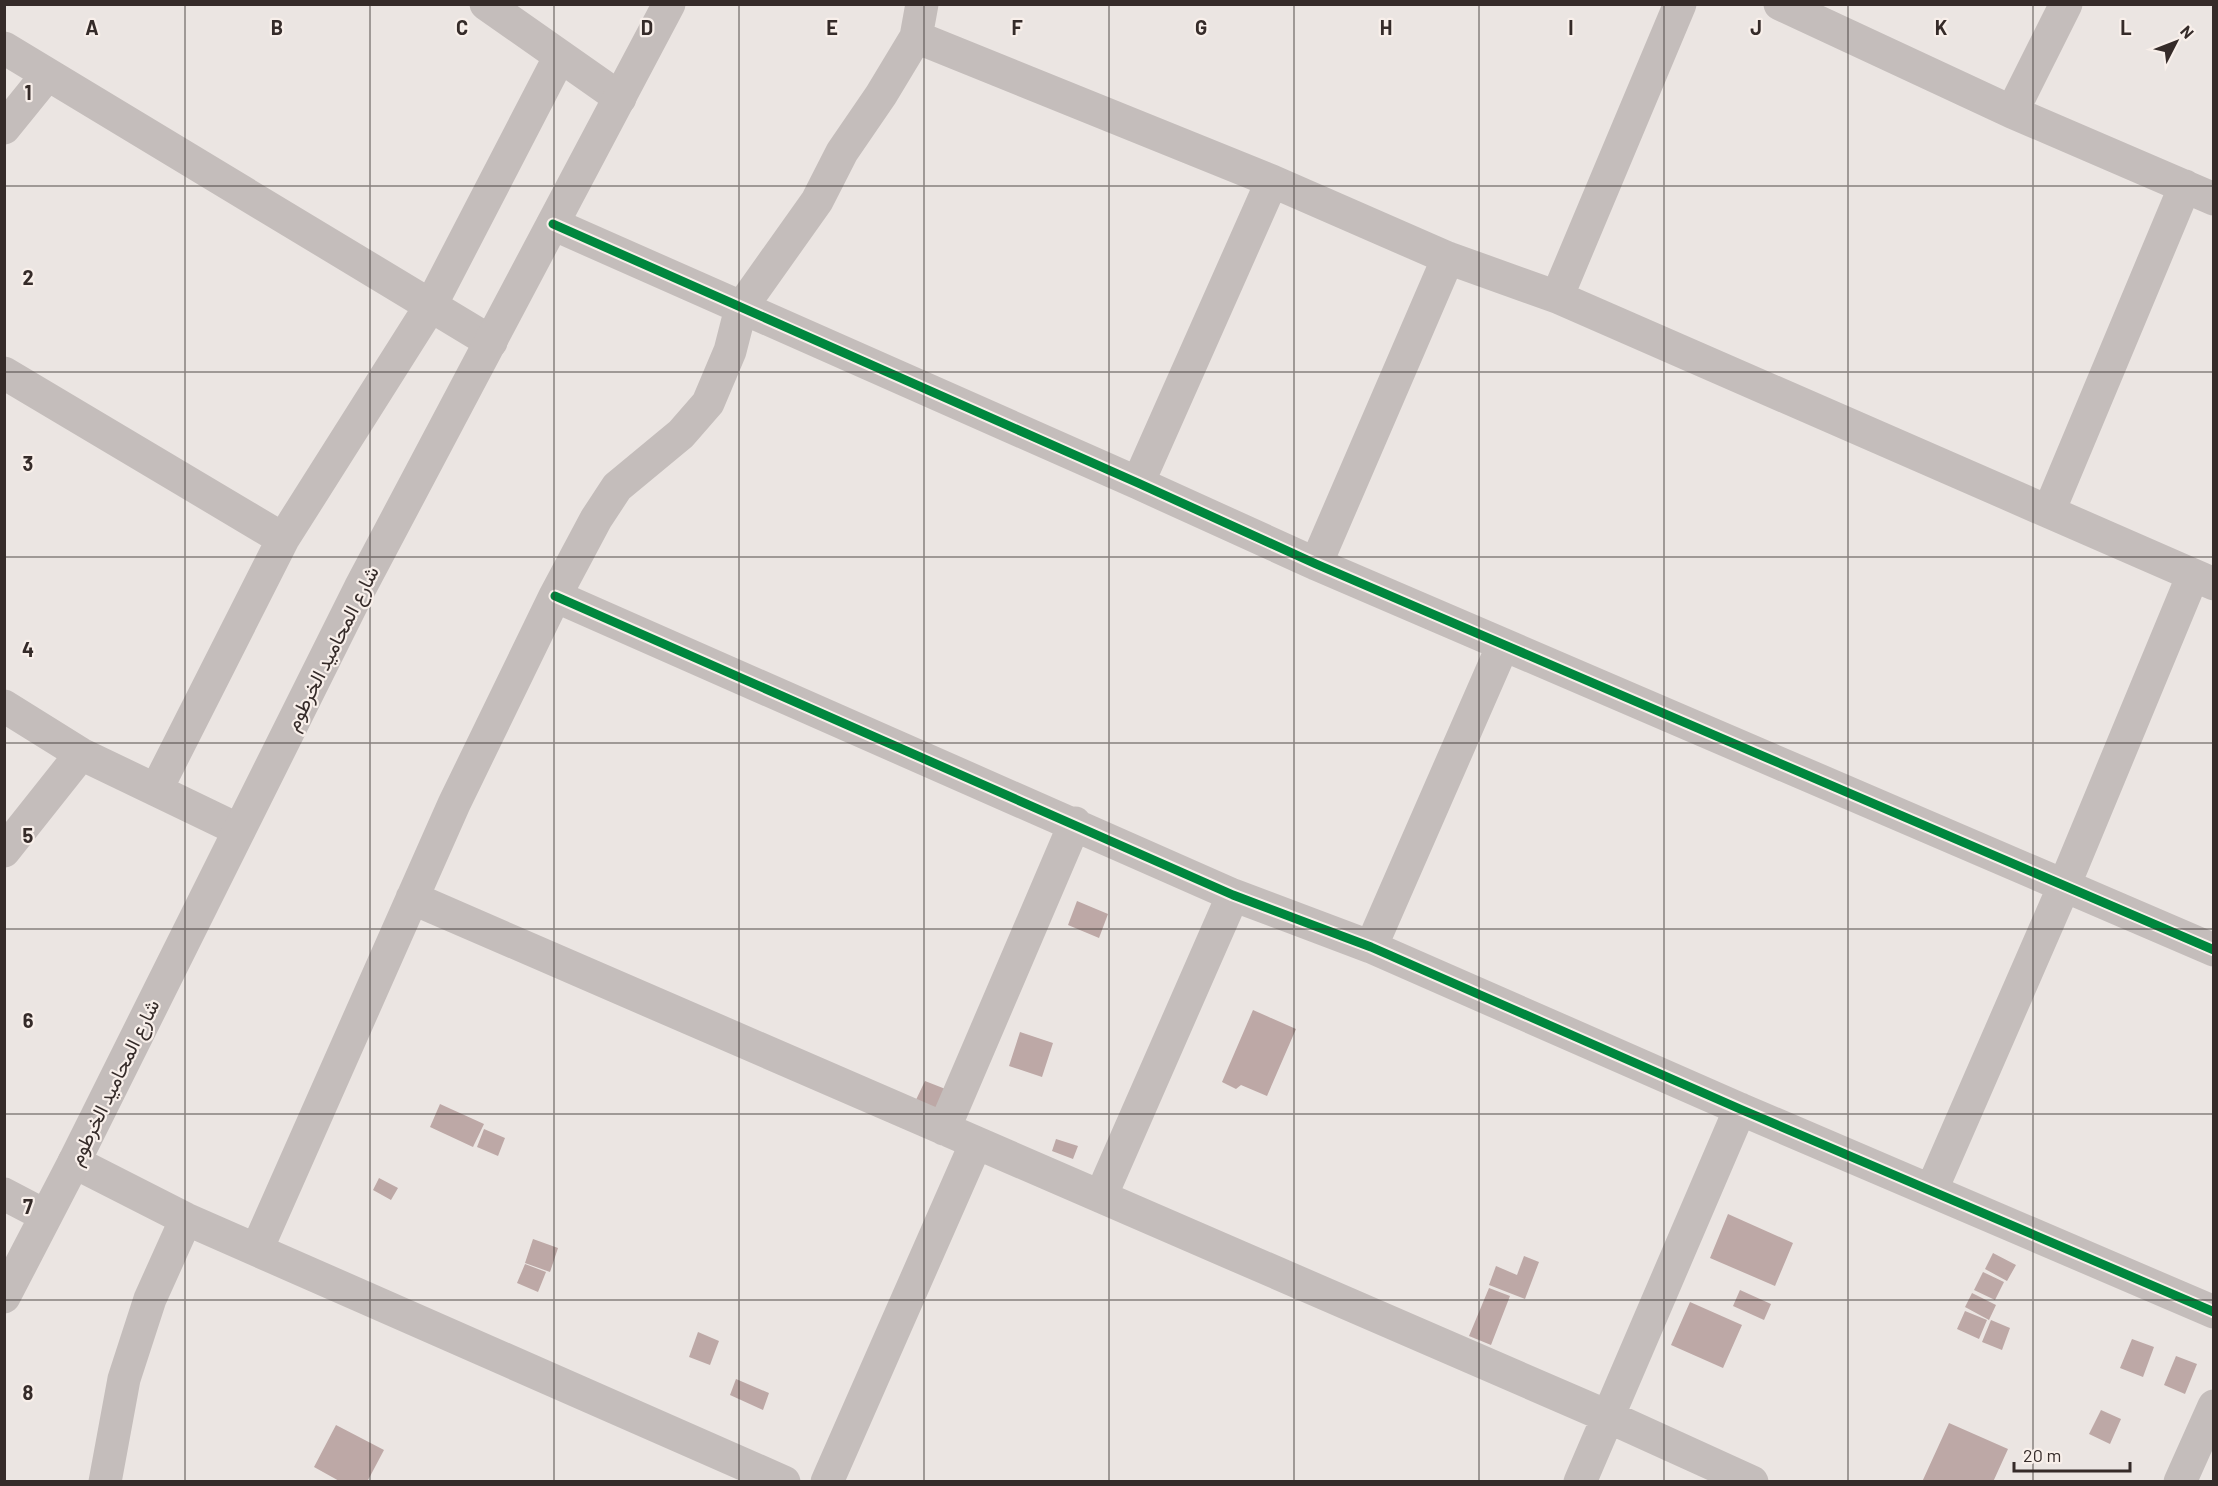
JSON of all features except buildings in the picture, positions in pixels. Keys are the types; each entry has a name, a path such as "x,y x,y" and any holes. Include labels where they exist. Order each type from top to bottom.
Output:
{"street":[{"path":"486,4 620,98"},
{"name":"شارع المحاميد الخرطوم","path":"4,1297 74,1162 360,588 669,4"},
{"path":"257,1249 454,804 555,596 596,519 616,487 681,434 708,403 730,351 741,308 817,201 842,152 881,95 916,37 922,4"},
{"path":"1557,297 1680,4"},
{"path":"1780,4 2012,112 2199,193 2049,511"},
{"path":"2012,112 2066,4"},
{"path":"916,37 1272,182 1448,258 1557,297 2203,579 2064,886 1932,1190"},
{"path":"4,48 491,342"},
{"path":"156,790 283,539 430,305 560,56"},
{"path":"4,128 47,75"},
{"path":"1138,483 1272,182"},
{"path":"553,224 1316,564 2214,950"},
{"path":"1316,564 1448,258"},
{"path":"4,373 283,539"},
{"path":"555,596 1075,823 1233,895 1371,947 1740,1109 2214,1312"},
{"path":"1371,947 1503,645"},
{"path":"4,706 81,754 239,830"},
{"path":"4,851 81,754"},
{"path":"944,1128 1075,823"},
{"path":"1101,1197 1233,895"},
{"path":"412,898 1608,1417 1752,1482"},
{"path":"1580,1482 1740,1109"},
{"path":"827,1482 976,1143"},
{"path":"74,1162 186,1219 784,1482"},
{"path":"4,1194 46,1216"},
{"path":"105,1482 124,1379 150,1299 186,1219"},
{"path":"2180,1482 2214,1406"}],"cycle path":[{"path":"553,224 1316,564 2214,950"},
{"path":"555,596 1233,895 1371,947 1740,1109 2214,1312"}]}
